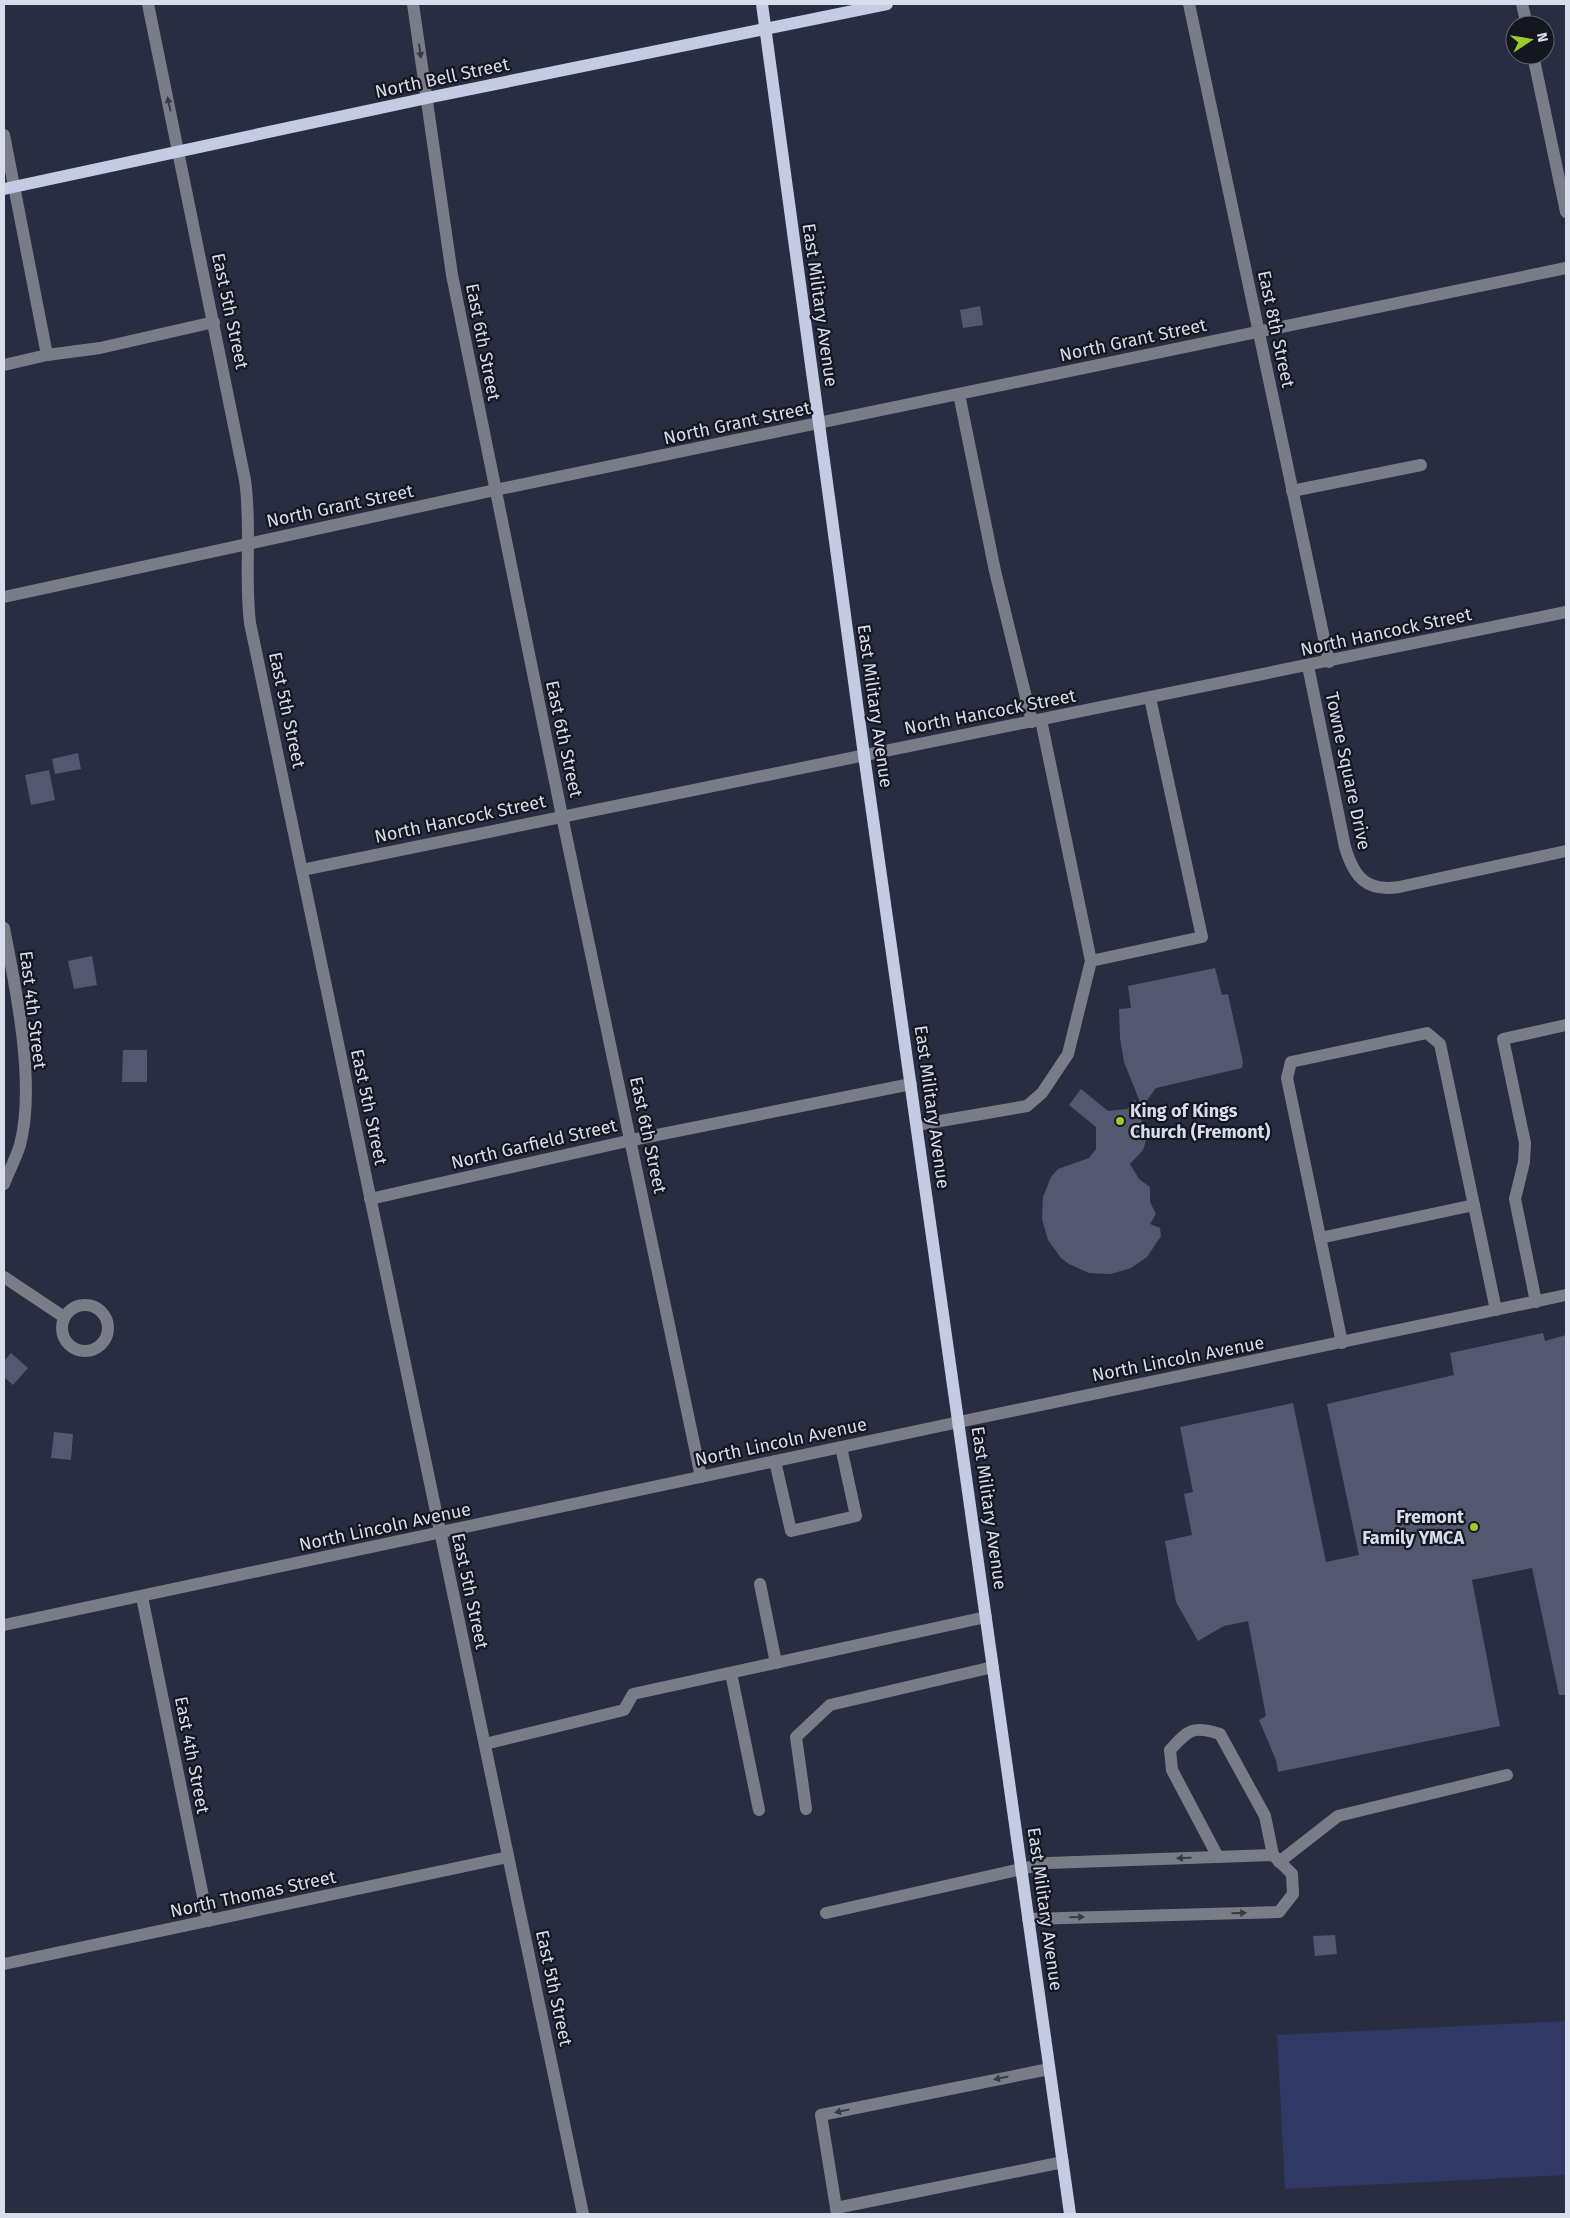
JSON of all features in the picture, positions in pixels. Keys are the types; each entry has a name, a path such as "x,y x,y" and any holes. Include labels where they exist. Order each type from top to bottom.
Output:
{"main road":[{"name":"East Military Avenue","path":"762,4 864,755 1070,2214"},
{"name":"North Bell Street","path":"9,188 427,98 887,4"}],"street":[{"name":"East 5th Street","path":"148,4 245,480 249,543 246,574 250,623 583,2214"},
{"name":"East 6th Street","path":"413,4 450,266 562,816 632,1140 701,1477"},
{"name":"East 8th Street","path":"1189,4 1329,662"},
{"path":"1535,65 1566,212"},
{"path":"4,136 9,188 47,355"},
{"name":"North Grant Street","path":"4,597 495,490 1566,268"},
{"path":"4,365 47,355 100,348 214,322"},
{"path":"917,1126 1027,1106 1042,1092 1068,1054 1091,962 1037,721 995,571 959,394"},
{"path":"1292,491 1421,465"},
{"name":"North Hancock Street","path":"302,870 1329,662 1566,612"},
{"name":"Towne Square Drive","path":"1308,666 1345,847 1355,872 1369,885 1379,888 1394,888 1566,851"},
{"path":"1091,962 1202,937 1150,698"},
{"name":"East 4th Street","path":"4,928 22,1042 26,1092 20,1144 4,1184"},
{"path":"1536,1302 1516,1199 1524,1162 1525,1143 1503,1038 1566,1026"},
{"path":"1342,1343 1287,1078 1291,1062 1427,1033 1440,1044 1496,1310"},
{"name":"North Garfield Street","path":"370,1199 632,1140 911,1084"},
{"path":"1320,1238 1474,1205"},
{"path":"4,1277 64,1317"},
{"name":"North Lincoln Avenue","path":"4,1626 959,1422 1566,1295"},
{"path":"775,1461 790,1531 856,1516 842,1447"},
{"path":"760,1584 776,1663"},
{"name":"East 4th Street","path":"142,1597 208,1921"},
{"path":"485,1744 624,1710 633,1694 986,1617"},
{"path":"806,1809 796,1738 830,1705 994,1667"},
{"path":"731,1673 759,1810"},
{"path":"1028,1919 1279,1912 1293,1894 1292,1874 1276,1859 1265,1816 1220,1734 1202,1728 1186,1732 1170,1750 1172,1770 1218,1857"},
{"path":"826,1913 1048,1863 1218,1857 1276,1859 1338,1816 1507,1775"},
{"name":"North Thomas Street","path":"4,1964 508,1857"},
{"path":"1049,2068 821,2115 837,2211 1063,2162"}],"shaded area":[{"path":"1566,2021 1566,2175 1285,2189 1277,2035"}],"building":[{"path":"980,306 983,325 963,328 960,310"},
{"path":"78,753 81,769 55,774 52,759"},
{"path":"49,770 55,800 31,805 25,775"},
{"path":"92,956 97,985 74,989 68,961"},
{"path":"1215,968 1222,995 1228,994 1243,1062 1242,1068 1156,1088 1142,1107 1124,1062 1120,1038 1119,1009 1131,1008 1128,986"},
{"path":"123,1050 147,1050 147,1082 122,1082"},
{"path":"1081,1089 1108,1111 1127,1109 1135,1100 1147,1137 1143,1150 1130,1164 1139,1179 1150,1187 1150,1202 1156,1214 1150,1224 1160,1228 1161,1236 1147,1257 1131,1268 1111,1274 1089,1273 1069,1264 1061,1258 1048,1240 1042,1219 1043,1197 1051,1177 1058,1169 1089,1158 1096,1149 1096,1127 1069,1105"},
{"name":"Fremont Family YMCA","path":"1543,1333 1545,1341 1566,1335 1566,1695 1559,1695 1532,1568 1472,1580 1500,1726 1278,1772 1276,1760 1259,1720 1266,1716 1248,1621 1224,1626 1198,1641 1176,1602 1165,1541 1192,1535 1184,1494 1193,1492 1180,1427 1293,1403 1326,1562 1359,1555 1327,1404 1454,1375 1450,1353"},
{"path":"11,1353 28,1368 13,1385 4,1377 4,1361"},
{"path":"54,1432 73,1434 71,1460 51,1458"},
{"path":"1335,1935 1337,1954 1315,1956 1313,1936"}],"place":[{"name":"King of Kings Church (Fremont)","path":"1120,1121"},
{"name":"Fremont Family YMCA","path":"1474,1527"}]}
